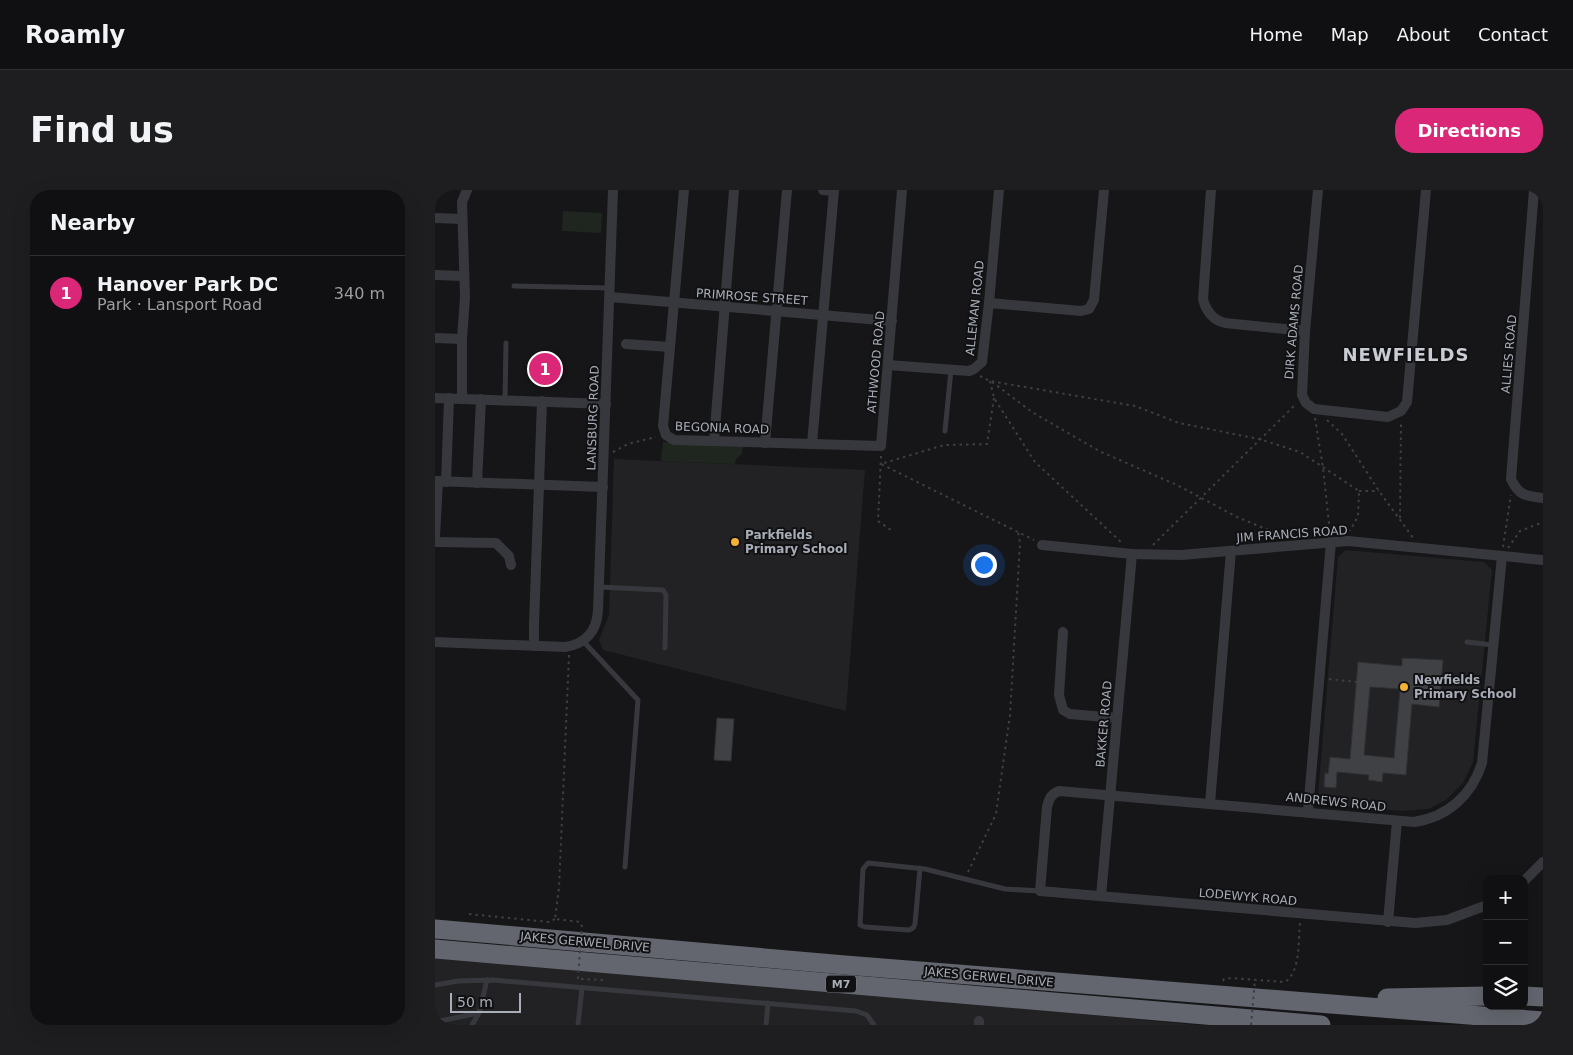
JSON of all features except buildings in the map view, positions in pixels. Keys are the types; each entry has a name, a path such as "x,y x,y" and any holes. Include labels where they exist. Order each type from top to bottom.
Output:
{"highway":[{"name":"JAKES GERWEL DRIVE","path":"435,928 827,963 1541,1021"},
{"name":"JAKES GERWEL DRIVE","path":"435,950 1315,1025"},
{"path":"1263,999 1483,996"},
{"path":"1528,996 1543,997"}],"street":[{"path":"462,398 462,339 465,297 462,219 463,202 467,190"},
{"name":"LANSBURG ROAD","path":"583,641 591,633 598,619 613,190"},
{"name":"BEGONIA ROAD","path":"684,190 663,426 666,436 671,440 881,446"},
{"path":"714,441 734,190"},
{"path":"765,442 787,190"},
{"path":"812,444 823,315 830,190"},
{"name":"ATHWOOD ROAD","path":"881,446 902,190"},
{"name":"ALLEMAN ROAD","path":"888,365 969,371 980,365 984,358 999,190"},
{"path":"989,303 1081,311 1089,308 1094,300 1104,190"},
{"path":"1211,190 1203,299 1207,309 1216,320 1225,323 1305,331"},
{"name":"DIRK ADAMS ROAD","path":"1310,406 1302,388 1305,331 1318,190"},
{"path":"1310,406 1388,417 1401,411 1407,402 1426,190"},
{"name":"ALLIES ROAD","path":"1516,490 1511,480 1534,190"},
{"path":"435,218 462,219"},
{"path":"435,275 463,276"},
{"name":"PRIMROSE STREET","path":"610,293 675,304 892,321"},
{"path":"435,338 462,339"},
{"path":"626,344 671,347"},
{"path":"435,398 607,404"},
{"path":"435,537 449,398"},
{"path":"477,483 481,399"},
{"path":"534,646 542,401"},
{"path":"440,481 603,487"},
{"path":"1516,490 1527,496 1543,498"},
{"name":"JIM FRANCIS ROAD","path":"1042,545 1132,554 1181,555 1348,541 1543,560"},
{"path":"435,542 496,543 509,556 511,565"},
{"path":"1308,811 1331,542"},
{"path":"1209,803 1231,551"},
{"name":"BAKKER ROAD","path":"1101,896 1132,554"},
{"name":"ANDREWS ROAD","path":"1040,892 1047,807 1053,793 1059,791 1308,811 1397,821 1425,820 1445,812 1463,798 1471,788 1478,777 1482,763 1502,556"},
{"path":"1063,632 1059,695 1063,710 1068,714 1116,718"},
{"path":"435,642 572,646 583,641"},
{"path":"1388,922 1397,821"},
{"path":"1528,877 1543,862"},
{"name":"LODEWYK ROAD","path":"1040,892 1388,922 1432,923 1447,920 1483,906"}],"lane":[{"path":"514,286 610,293"},
{"path":"505,400 506,342"},
{"path":"945,431 951,370"},
{"path":"599,587 663,590 665,595 665,648"},
{"path":"583,641 638,700 625,867"},
{"path":"1467,642 1493,645"},
{"name":"LODEWYK ROAD","path":"920,868 915,924 913,928 909,930 860,925 863,868 868,863 920,868 1005,889 1040,892"},
{"path":"472,1025 479,1013 487,980"},
{"path":"435,986 458,981 487,980 768,1003 856,1011 867,1015 874,1025"},
{"path":"578,1025 582,988"},
{"path":"766,1025 768,1003"},
{"path":"435,1022 479,1013"}],"path":[{"path":"969,371 990,381 1032,412 1099,451 1177,485 1237,517 1299,544"},
{"path":"990,381 994,398 1035,462 1132,554"},
{"path":"990,381 1135,406 1179,423 1259,440 1300,452 1359,491 1379,491"},
{"path":"881,464 944,445 987,444 994,398"},
{"path":"1149,554 1153,544 1298,402 1310,406 1342,434 1379,491 1416,542 1416,547"},
{"path":"1310,406 1323,468 1331,542"},
{"path":"1400,518 1401,411"},
{"path":"604,452 615,452 628,444 666,436"},
{"path":"881,446 878,521 891,530"},
{"path":"881,464 1018,531 1042,545"},
{"path":"1502,556 1510,496 1516,490"},
{"path":"1348,541 1348,535 1358,516 1359,491"},
{"path":"1502,556 1520,531 1543,522"},
{"path":"965,879 996,814 1009,715 1020,543 1018,531"},
{"path":"555,919 559,888 568,656 572,646"},
{"path":"1319,678 1357,682"},
{"path":"1450,692 1451,680"},
{"path":"1440,691 1489,695"},
{"path":"469,914 549,922 555,919 582,922 578,979 604,980"},
{"path":"1231,978 1285,982 1291,978 1295,971 1301,914"},
{"path":"1251,1025 1255,980"}],"shaded area":[{"path":"563,211 602,213 601,233 562,231"},
{"path":"663,442 743,445 742,454 736,459 735,464 661,461"},
{"name":"Parkfields Primary School","path":"614,459 865,470 846,711 603,650 599,640 609,615"},
{"name":"Newfields Primary School","path":"1346,550 1484,562 1492,570 1473,762 1463,783 1446,800 1428,809 1402,811 1326,805 1318,795 1338,557"},
{"path":"435,952 1197,1025 435,1025"}],"place":[{"name":"Hanover Park DC","path":"545,369"},
{"name":"Parkfields Primary School","path":"735,542"},
{"name":"Newfields Primary School","path":"1404,687"}],"district":[{"name":"NEWFIELDS","path":"1406,354"}]}
